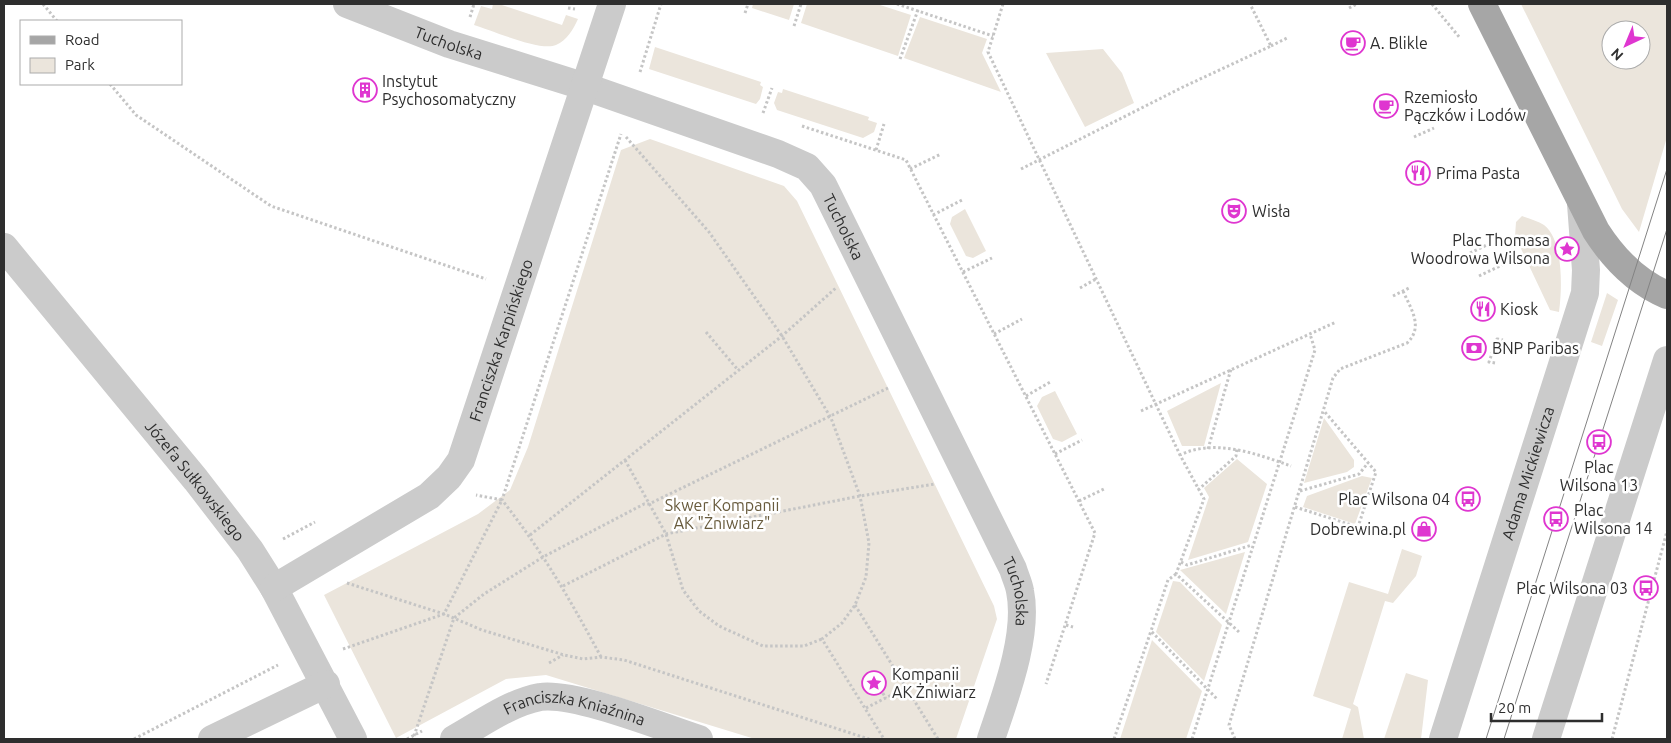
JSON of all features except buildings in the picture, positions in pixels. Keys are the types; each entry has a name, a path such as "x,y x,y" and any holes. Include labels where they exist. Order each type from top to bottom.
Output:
{"main road":[{"path":"1482,4 1601,239 1620,262 1648,286 1667,295"}],"street":[{"name":"Tucholska","path":"347,4 449,44 586,87 778,154 807,167 823,185 1013,569 1020,591 1022,616 1013,671 991,739"},
{"name":"Franciszka Karpińskiego","path":"274,588 429,496 449,477 461,460 596,58 612,4"},
{"name":"Adama Mickiewicza","path":"1443,739 1585,293 1586,270 1582,204"},
{"name":"Józefa Sułkowskiego","path":"4,247 196,480 253,554 274,588 326,684 353,739"},
{"path":"1546,739 1667,360"},
{"path":"212,739 326,684"},
{"name":"Franciszka Kniaźnina","path":"454,739 514,705 541,697 571,698 699,739"}],"path":[{"path":"43,4 56,20"},
{"path":"745,12 748,4"},
{"path":"794,26 801,4"},
{"path":"897,4 993,36"},
{"path":"1004,4 988,52 1180,455 1204,499 1176,574 1168,580 1114,739"},
{"path":"1250,4 1271,46"},
{"path":"1349,8 1358,4"},
{"path":"900,59 918,10"},
{"path":"1021,169 1176,90 1287,38"},
{"path":"596,58 640,72 632,103"},
{"path":"111,85 136,115 270,206 517,289"},
{"path":"763,113 772,88"},
{"path":"876,150 884,124"},
{"path":"1414,137 1434,128"},
{"path":"340,650 444,614 502,500 622,133 709,232 782,336 832,418 860,496 869,543 866,577 855,605 842,623 822,639 804,646 763,646 719,626 699,611 682,590 666,534 625,460"},
{"path":"910,169 941,154"},
{"path":"933,215 964,199"},
{"path":"1470,253 1491,243"},
{"path":"963,272 992,258"},
{"path":"1479,276 1502,265"},
{"path":"1080,288 1096,279"},
{"path":"530,535 782,336 844,281"},
{"path":"1393,296 1409,288"},
{"path":"1235,739 1229,725 1333,378 1340,369 1406,343 1414,336 1417,324 1404,291"},
{"path":"994,334 1022,319"},
{"path":"1141,411 1336,322"},
{"path":"706,332 738,370"},
{"path":"1192,739 1315,350 1310,334"},
{"path":"1495,363 1489,362 1497,339 1503,340"},
{"path":"1487,353 1492,354"},
{"path":"1208,449 1231,369"},
{"path":"1026,396 1052,381"},
{"path":"414,736 454,618 484,594 543,556 644,504 649,504 832,418 894,386"},
{"path":"1295,507 1358,527 1376,472 1324,410"},
{"path":"1055,454 1082,440"},
{"path":"1180,455 1191,450 1237,448 1291,466"},
{"path":"1198,490 1236,456 1237,448"},
{"path":"1300,491 1359,474 1368,463"},
{"path":"563,586 666,534 860,496 941,483"},
{"path":"1079,501 1106,488"},
{"path":"502,500 530,535 563,586 601,657"},
{"path":"253,554 317,521"},
{"path":"1612,739 1667,531"},
{"path":"1181,562 1187,565 1252,545"},
{"path":"1176,574 1239,632"},
{"path":"344,582 444,614 482,630 564,655 582,659 601,657 624,660 869,739"},
{"path":"855,605 938,739"},
{"path":"1066,625 1073,627"},
{"path":"1151,631 1218,700"},
{"path":"822,639 884,739"},
{"path":"134,739 307,650"},
{"path":"866,708 907,687"},
{"path":"880,689 886,698"}],"green space":[{"path":"493,4 499,4 562,25 566,15 578,19 569,34 560,43 539,46 474,25 481,6 492,9"},
{"path":"753,4 794,4 789,20 752,8"},
{"path":"807,4 877,4 911,15 898,56 801,23"},
{"path":"1521,4 1667,4 1667,137 1639,232 1622,209"},
{"path":"920,17 987,39 982,53 1001,92 904,58"},
{"path":"655,47 761,82 760,85 763,87 760,99 756,104 649,69"},
{"path":"1103,49 1122,73 1134,103 1085,127 1046,53"},
{"path":"783,89 869,117 868,120 877,123 874,132 863,138 777,110 774,103 778,92 782,93"},
{"name":"Skwer Kompanii AK \"Żniwiarz\"","path":"650,139 784,186 797,201 994,606 997,619 956,739 755,739 546,675 506,679 396,738 324,595 478,514 510,490 528,447 621,150"},
{"path":"965,209 986,251 973,258 966,256 950,224 952,217"},
{"path":"1522,216 1544,225 1551,232 1555,242 1561,279 1559,312 1550,310 1515,236 1516,222"},
{"path":"1607,293 1618,300 1602,346 1591,342"},
{"path":"1221,383 1204,446 1182,446 1167,411"},
{"path":"1055,391 1077,434 1062,442 1053,439 1037,406 1042,397"},
{"path":"1324,418 1354,460 1354,467 1347,472 1304,483"},
{"path":"1237,459 1267,484 1248,542 1188,560 1209,497 1204,488"},
{"path":"1362,476 1372,478 1355,524 1303,507 1307,496"},
{"path":"1402,549 1422,556 1416,576 1393,603 1385,601 1353,704 1358,707 1364,739 1342,739 1351,709 1313,696 1349,582 1388,594"},
{"path":"1245,552 1226,614 1180,570"},
{"path":"1173,581 1180,582 1222,625 1204,681 1156,632"},
{"path":"1152,640 1202,691 1186,739 1120,739"},
{"path":"1406,673 1428,680 1421,739 1384,739"}],"tram line":[{"path":"1486,739 1667,169"},
{"path":"1504,739 1667,229"}],"place":[{"name":"A. Blikle","path":"1353,43"},
{"name":"Instytut Psychosomatyczny","path":"365,90"},
{"name":"Rzemiosło Pączków i Lodów","path":"1386,106"},
{"name":"Prima Pasta","path":"1418,173"},
{"name":"Wisła","path":"1234,211"},
{"name":"Plac Thomasa Woodrowa Wilsona","path":"1567,249"},
{"name":"Kiosk","path":"1483,309"},
{"name":"BNP Paribas","path":"1474,348"},
{"name":"Plac Wilsona 13","path":"1599,442"},
{"name":"Plac Wilsona 04","path":"1468,499"},
{"name":"Plac Wilsona 14","path":"1556,519"},
{"name":"Dobrewina.pl","path":"1424,529"},
{"name":"Plac Wilsona 03","path":"1646,588"},
{"name":"Kompanii AK Żniwiarz","path":"874,683"}]}
